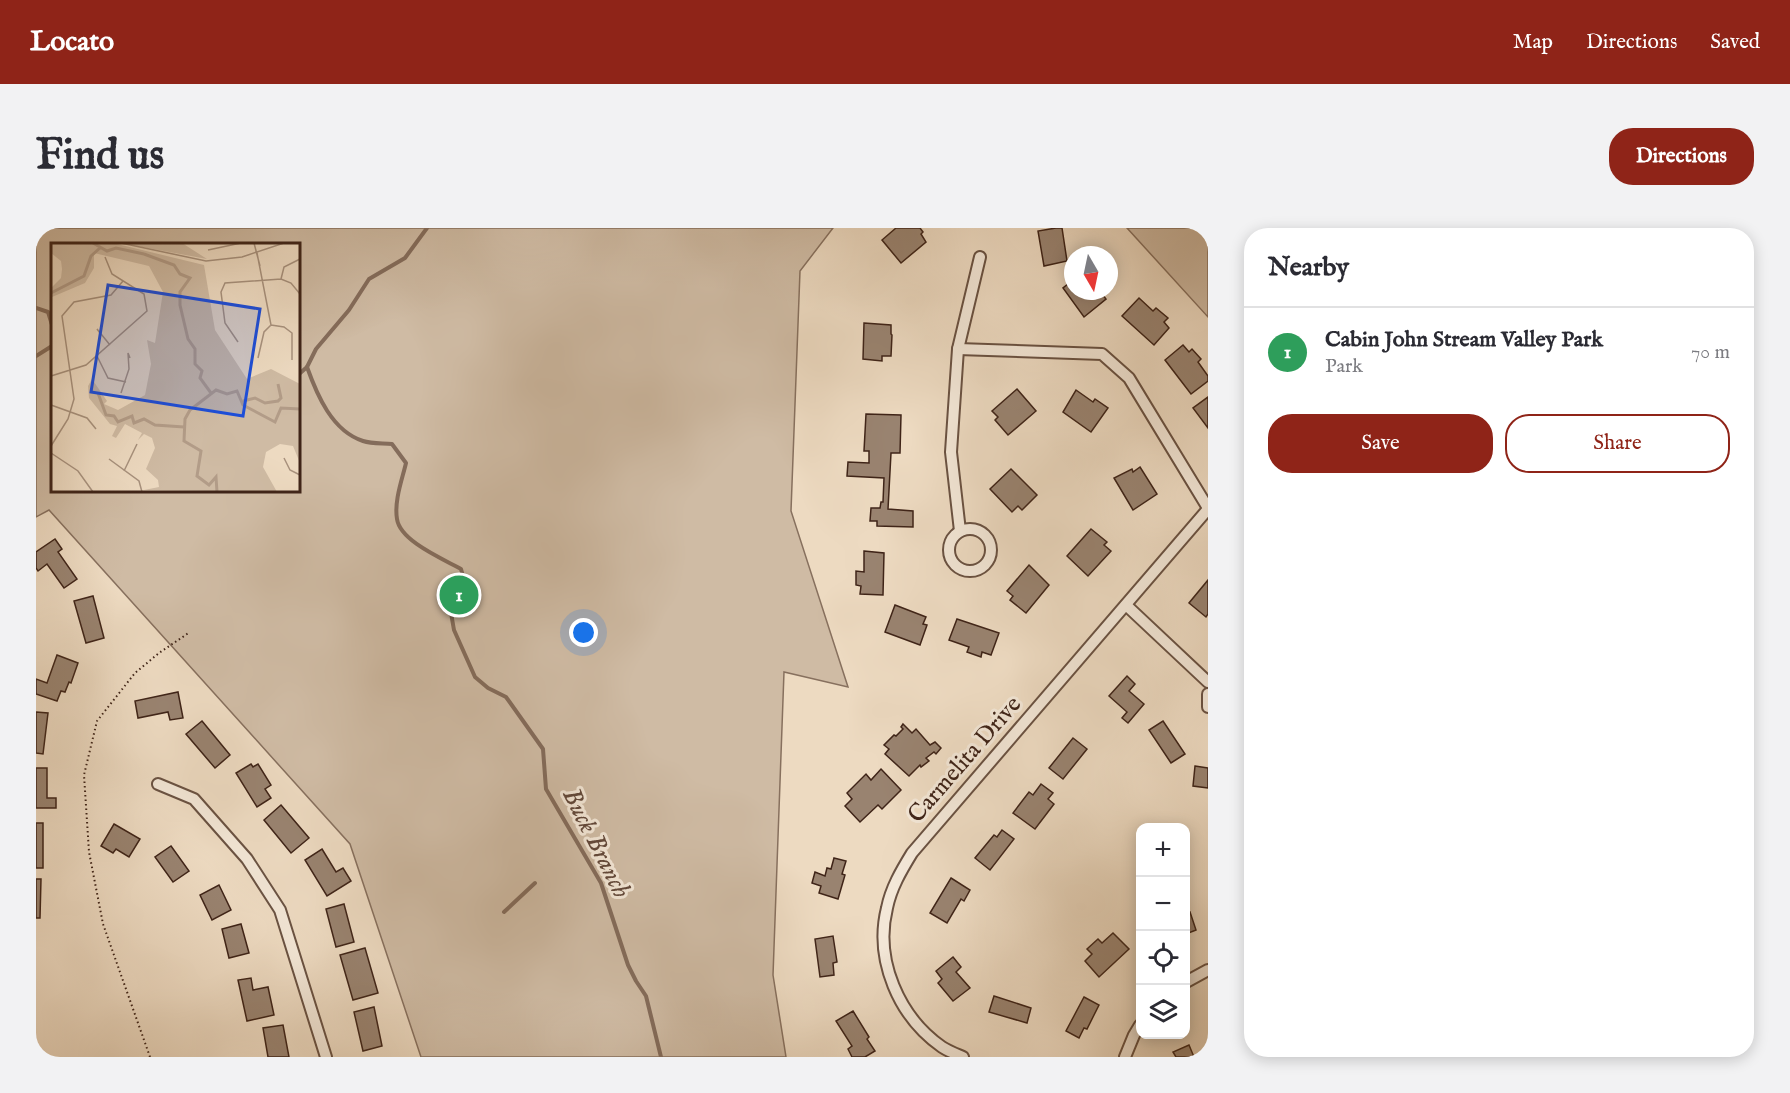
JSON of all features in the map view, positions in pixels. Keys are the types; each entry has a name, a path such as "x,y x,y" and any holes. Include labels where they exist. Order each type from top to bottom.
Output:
{"street":[{"path":"960,531 951,452 958,350 980,257"},
{"path":"958,350 1102,354 1129,378 1208,509"},
{"name":"Carmelita Drive","path":"963,1057 944,1048 925,1033 909,1015 897,995 888,972 884,942 886,909 896,880 912,853 1208,509"},
{"path":"972,529 987,538 991,549 990,555 988,561 979,569 961,570 952,562 948,551 949,545 951,539 960,531 972,529"},
{"path":"1126,605 1208,682"},
{"path":"1208,694 1208,707"},
{"path":"158,784 194,799 247,860 280,910 326,1057"},
{"path":"1190,979 1208,970"},
{"path":"1125,1057 1136,1032"}],"path":[{"path":"150,1057 104,924 90,852 84,775 97,721 135,673 189,632"}],"shaded area":[{"path":"36,228 833,228 800,271 791,511 848,687 784,672 773,975 786,1057 421,1057 350,844 49,510 36,517"},
{"path":"1127,228 1208,228 1208,317"}],"building":[{"path":"896,228 920,228 926,242 901,263 882,240"},
{"path":"1062,228 1064,262 1044,266 1038,231"},
{"path":"1139,298 1153,311 1156,308 1168,318 1164,322 1169,328 1154,345 1122,316"},
{"path":"1072,300 1105,300 1084,317"},
{"path":"864,323 891,325 891,356 882,356 882,361 863,359"},
{"path":"1183,345 1189,352 1192,349 1201,359 1198,362 1208,376 1208,381 1191,394 1165,360"},
{"path":"1017,389 1036,411 1008,435 995,420 998,417 992,411"},
{"path":"1076,390 1093,402 1095,399 1108,408 1091,432 1063,412"},
{"path":"1208,397 1208,428 1193,408"},
{"path":"866,414 901,415 900,453 891,453 888,509 913,511 913,527 877,526 877,521 870,521 871,508 880,508 883,502 884,478 847,476 848,462 869,463 869,451 864,451"},
{"path":"1140,467 1157,494 1133,510 1114,478 1132,469 1133,472"},
{"path":"1011,469 1037,495 1022,510 1018,506 1012,512 990,489"},
{"path":"1091,529 1107,542 1104,545 1111,551 1088,576 1067,556"},
{"path":"55,539 62,549 58,552 77,579 64,588 47,564 38,571 36,568 36,552"},
{"path":"864,551 884,553 883,595 860,594 861,586 856,585 856,571 864,572"},
{"path":"1029,565 1049,585 1026,613 1010,600 1013,596 1007,591"},
{"path":"1208,580 1208,614 1206,617 1189,603"},
{"path":"93,596 104,638 86,643 74,601"},
{"path":"895,605 926,617 923,624 927,625 920,645 885,632"},
{"path":"957,619 999,633 991,655 982,652 981,657 967,652 969,647 949,640"},
{"path":"57,655 78,663 71,683 69,682 65,692 61,691 57,701 36,694 36,679 47,683"},
{"path":"1127,676 1135,684 1129,691 1144,704 1128,723 1122,718 1127,712 1109,696"},
{"path":"178,692 183,718 170,720 168,712 138,718 135,701"},
{"path":"36,712 48,713 43,754 36,753"},
{"path":"202,721 230,755 215,768 186,734"},
{"path":"1163,721 1185,754 1171,763 1149,730"},
{"path":"903,724 912,733 916,729 930,745 935,742 941,748 936,754 934,752 926,758 929,761 921,767 920,765 909,776 885,754 889,749 884,745 903,729 901,727"},
{"path":"1073,738 1087,749 1063,779 1049,768"},
{"path":"251,764 253,767 258,764 271,785 265,789 271,798 257,807 236,773"},
{"path":"1195,766 1208,768 1208,788 1193,786"},
{"path":"36,768 47,768 47,798 56,798 56,808 36,808"},
{"path":"881,769 901,790 882,809 878,805 860,822 845,806 852,799 847,793 866,774 871,780"},
{"path":"1041,784 1053,793 1048,799 1054,804 1035,829 1013,813 1029,792 1033,795"},
{"path":"281,805 309,838 291,853 264,820"},
{"path":"36,823 43,823 43,868 36,868"},
{"path":"114,824 140,839 129,857 116,849 113,853 101,846"},
{"path":"1002,830 1014,839 990,870 975,858 994,835 997,837"},
{"path":"171,846 189,871 173,882 155,857"},
{"path":"322,849 336,872 343,868 351,881 327,896 305,860"},
{"path":"834,858 846,861 842,874 845,875 838,899 819,893 821,886 812,883 815,872 825,876 827,868 831,869"},
{"path":"951,878 970,890 964,901 961,899 947,923 930,913"},
{"path":"36,879 41,879 40,918 36,918"},
{"path":"219,885 231,910 212,920 200,895"},
{"path":"344,904 354,942 336,947 326,909"},
{"path":"1190,912 1196,930 1190,932"},
{"path":"241,924 249,953 229,958 222,929"},
{"path":"1113,933 1129,949 1099,977 1085,961 1092,954 1087,949 1098,939 1102,943"},
{"path":"833,936 837,962 833,963 834,975 820,977 815,939"},
{"path":"365,948 378,993 353,1000 340,955"},
{"path":"953,957 961,967 956,972 970,988 953,1001 938,983 942,979 936,971"},
{"path":"251,978 253,990 268,987 274,1015 247,1021 238,980"},
{"path":"994,996 1031,1008 1027,1023 989,1012"},
{"path":"1084,997 1099,1005 1087,1029 1084,1028 1079,1038 1066,1031"},
{"path":"374,1007 382,1046 363,1051 354,1012"},
{"path":"853,1011 875,1051 865,1057 852,1057 848,1049 852,1046 836,1021"},
{"path":"283,1025 289,1057 268,1057 263,1028"},
{"path":"1189,1045 1194,1057 1176,1057 1173,1052"}],"waterway":[{"path":"300,373 307,367 316,349 349,310 369,279 405,258 427,228"},
{"path":"36,308 48,312 51,322"},
{"path":"36,356 51,347"},
{"name":"Buck Branch","path":"307,367 321,400 334,421 352,436 363,441 392,444 406,463 397,505 397,519 406,535 423,548 461,569 464,580 457,586 452,596 451,613 454,630 475,677 488,688 506,697 543,749 546,789 601,883 628,965 646,996 661,1057"},
{"path":"504,912 535,883"}],"place":[{"name":"Cabin John Stream Valley Park","path":"459,595"}]}
